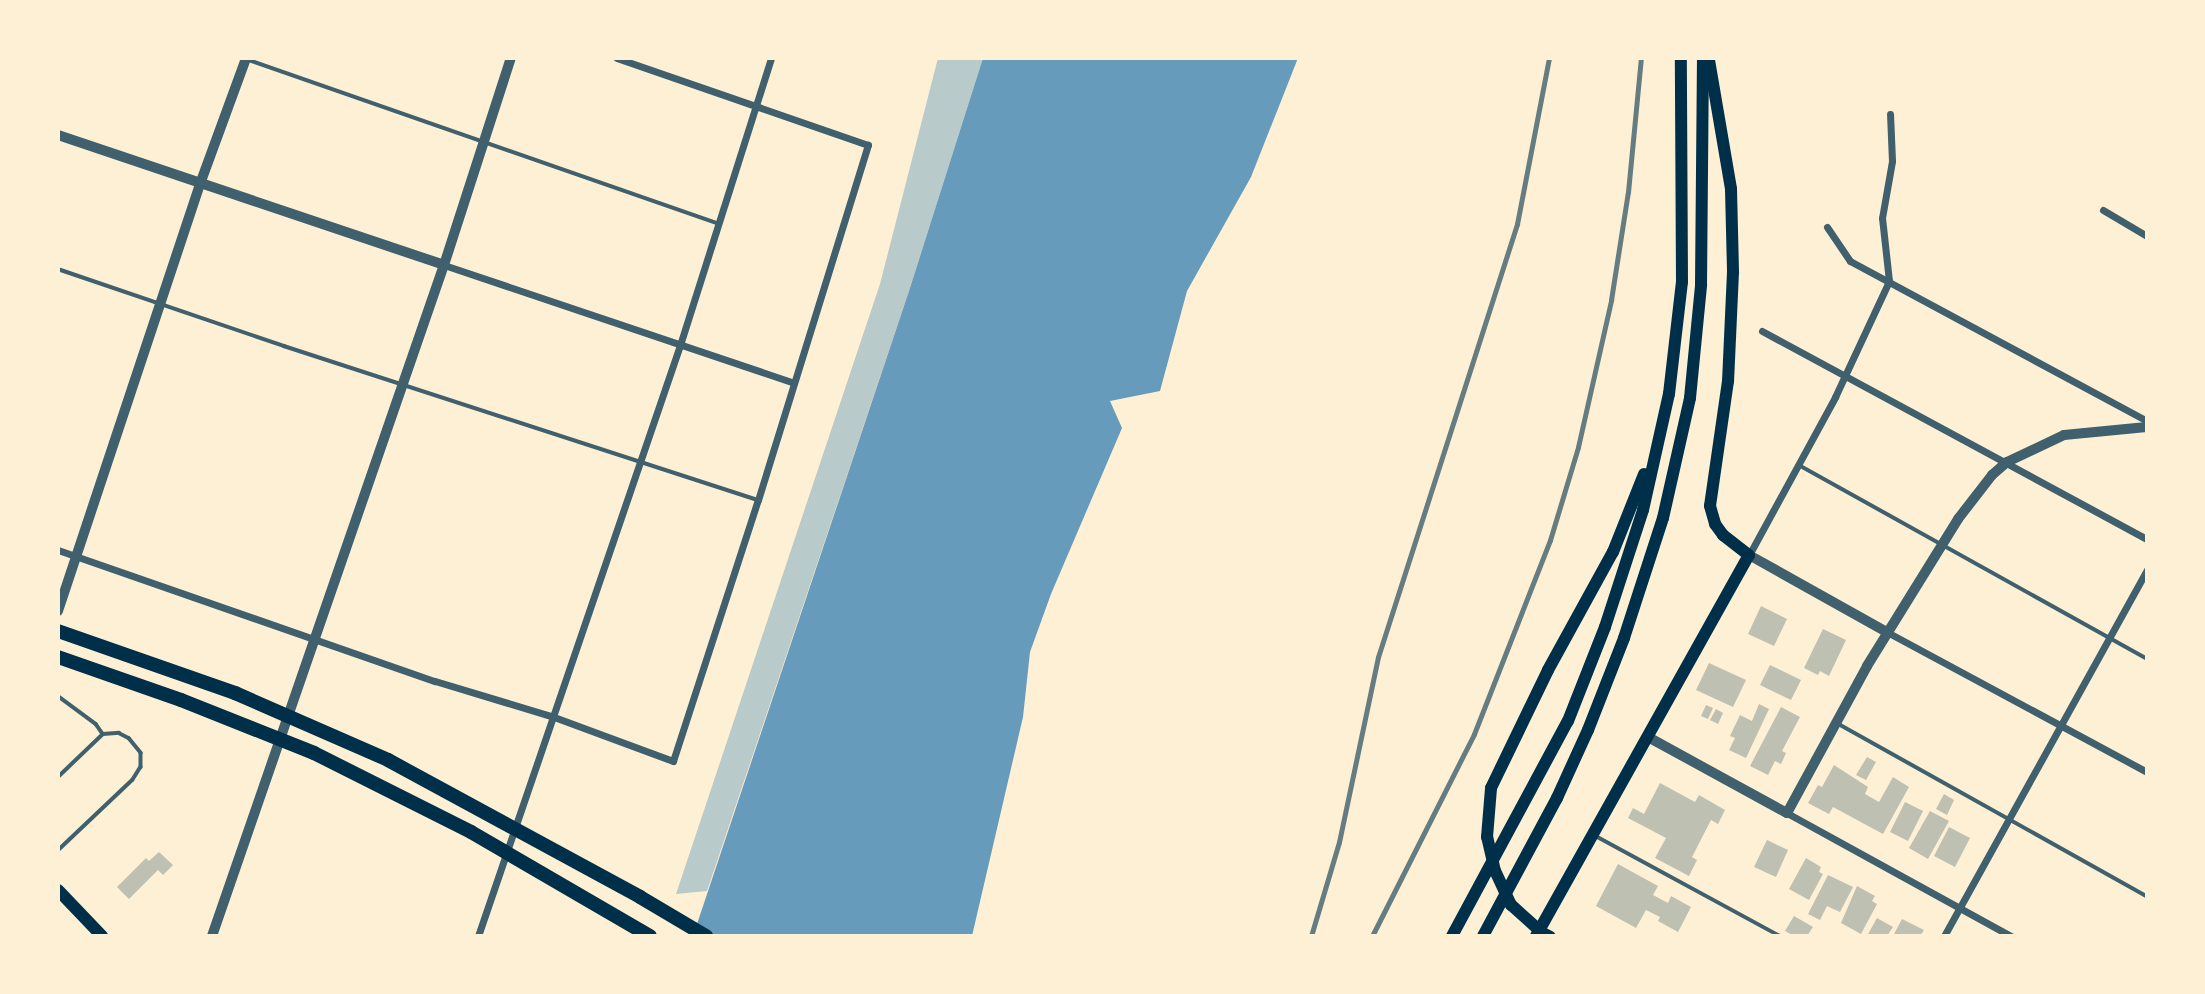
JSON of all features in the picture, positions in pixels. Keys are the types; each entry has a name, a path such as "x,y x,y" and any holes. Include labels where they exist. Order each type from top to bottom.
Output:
{"highway":[{"path":"58,631 235,693 388,760 628,890 706,936"},
{"path":"58,657 181,700 314,753 471,832 650,936"}],"main road":[{"path":"1452,936 1568,720 1605,626 1643,510 1669,394 1682,282 1681,58"},
{"path":"1483,936 1557,798 1625,638 1663,517 1690,398 1701,285 1703,58"},
{"path":"1538,933 1749,555 1723,535 1715,524 1710,506 1728,382 1734,272 1731,189 1708,58"},
{"path":"1551,936 1538,933 1511,905 1495,871 1487,837 1491,788 1548,670 1613,552 1641,484 1669,394"},
{"path":"58,890 103,936"}],"street":[{"path":"58,611 200,184 245,58"},
{"path":"212,936 444,265 511,58"},
{"path":"58,550 435,681 554,717 673,761 758,500 868,145 617,58"},
{"path":"478,936 680,345 771,58"},
{"path":"1890,114 1892,161 1881,218 1889,281 1845,376 1749,555 2147,772"},
{"path":"58,135 794,383"},
{"path":"2104,210 2147,236"},
{"path":"1827,227 1850,261 2147,421"},
{"path":"1762,331 2147,539"},
{"path":"1787,813 1887,632 1941,544 1992,475 2007,462 2064,435 2147,427"},
{"path":"1944,936 2147,570"},
{"path":"1648,737 2011,936"}],"lane":[{"path":"245,58 720,224"},
{"path":"645,67 648,58"},
{"path":"58,269 639,463 758,500"},
{"path":"1799,465 2147,659"},
{"path":"58,696 96,724 103,734"},
{"path":"1837,723 2147,896"},
{"path":"58,777 103,734 119,733 129,738 141,753 141,767 133,780 58,851"},
{"path":"1593,834 1780,936"}],"shaded area":[{"path":"938,58 983,58 909,291 707,891 676,894 880,284"}],"water":[{"path":"983,58 1298,58 1251,177 1187,291 1160,391 1110,401 1122,428 1051,594 1030,652 1023,717 972,936 693,936 909,291"}],"building":[{"path":"1761,606 1787,619 1774,646 1748,634"},
{"path":"1823,629 1846,640 1829,676 1820,671 1818,675 1804,668"},
{"path":"1709,663 1746,680 1733,707 1696,690"},
{"path":"1770,665 1801,680 1791,700 1760,685"},
{"path":"1759,704 1769,709 1746,758 1729,750 1735,738 1730,736 1740,715 1752,721"},
{"path":"1706,705 1713,708 1708,719 1701,716"},
{"path":"1781,707 1800,717 1782,751 1786,753 1781,764 1775,761 1768,775 1750,766"},
{"path":"1716,709 1723,713 1718,724 1710,720"},
{"path":"1867,757 1876,762 1866,780 1856,775"},
{"path":"1834,765 1868,787 1865,794 1879,802 1893,777 1909,787 1883,834 1833,807 1829,814 1808,803 1818,785 1822,787"},
{"path":"1660,783 1695,802 1699,795 1725,810 1718,824 1711,820 1692,857 1697,860 1689,876 1655,858 1666,838 1628,818 1633,808 1644,814"},
{"path":"1944,794 1954,800 1947,815 1936,809"},
{"path":"1905,802 1923,811 1908,841 1890,832"},
{"path":"1930,811 1949,821 1928,859 1909,848"},
{"path":"1949,827 1970,838 1955,867 1934,856"},
{"path":"1767,840 1788,850 1776,877 1754,867"},
{"path":"159,852 173,865 163,875 158,870 129,899 117,887 146,858 149,861"},
{"path":"1806,858 1821,867 1819,872 1823,874 1809,900 1789,889"},
{"path":"1618,864 1658,886 1653,895 1668,903 1671,896 1691,907 1678,932 1658,921 1660,917 1646,910 1636,928 1596,906"},
{"path":"1828,875 1853,887 1840,912 1827,906 1820,920 1808,914"},
{"path":"1857,886 1875,896 1872,901 1877,904 1861,934 1841,923"},
{"path":"1794,916 1813,927 1807,936 1794,936 1785,931"},
{"path":"1877,918 1893,927 1887,936 1867,936"},
{"path":"1902,919 1924,930 1920,936 1893,936"}],"railway":[{"path":"1311,936 1339,842 1378,657 1517,224 1549,58"},
{"path":"1372,936 1474,734 1550,540 1578,447 1611,300 1628,192 1641,58"}]}
